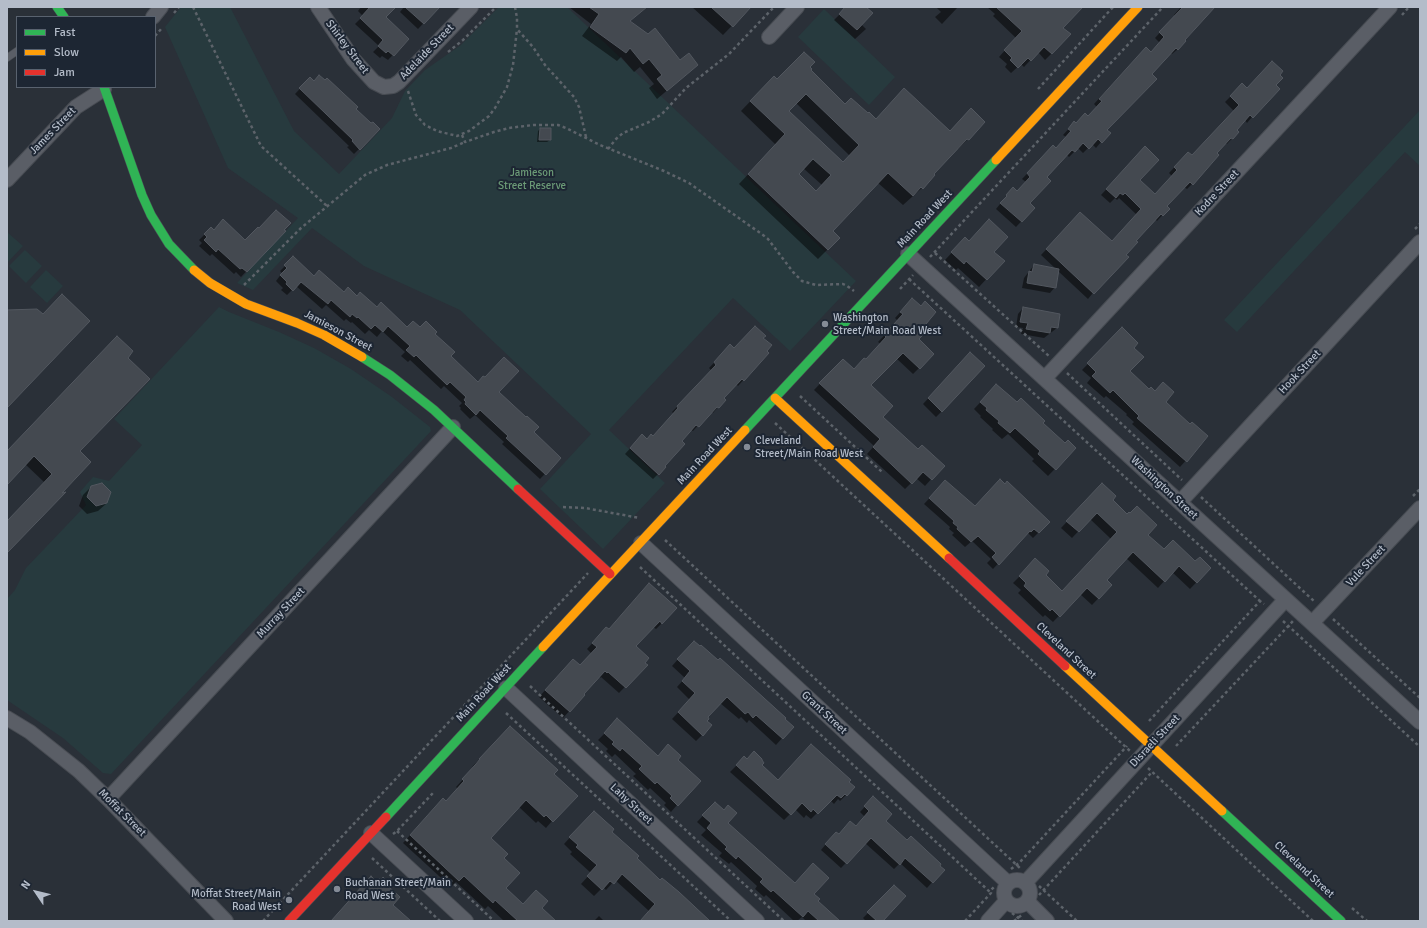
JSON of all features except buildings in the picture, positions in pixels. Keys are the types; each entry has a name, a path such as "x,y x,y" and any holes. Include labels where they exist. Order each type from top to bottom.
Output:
{"street":[{"path":"57,7 63,16"},
{"path":"154,16 162,7"},
{"name":"Shirley Street","path":"318,7 353,59 379,86"},
{"name":"Adelaide Street","path":"379,86 388,87 399,82 471,7"},
{"path":"769,37 797,7"},
{"name":"Main Road West","path":"289,921 1138,7"},
{"name":"Kodre Street","path":"1045,378 1390,7"},
{"name":"James Street","path":"7,180 76,107 104,88"},
{"name":"Jamieson Street","path":"104,88 142,195 160,231 179,256 199,275 214,286 234,297 324,336 369,361 412,392 453,427 610,574"},
{"name":"Hook Street","path":"1180,502 1420,242"},
{"name":"Washington Street","path":"908,254 1420,722"},
{"name":"Cleveland Street","path":"775,398 1341,921"},
{"name":"Murray Street","path":"108,799 453,427"},
{"name":"Vule Street","path":"1312,623 1420,508"},
{"name":"Grant Street","path":"641,542 1005,881"},
{"name":"Disraeli Street","path":"1028,880 1285,600"},
{"name":"Lahy Street","path":"506,688 757,921"},
{"name":"Moffat Street","path":"7,718 55,750 108,799 226,921"},
{"path":"371,833 466,921"},
{"path":"1028,880 1030,892 1027,901 1019,906 1014,906 1006,901 1004,892 1005,881 1028,880"},
{"path":"988,921 1006,901"},
{"path":"1027,901 1047,921"}],"lane":[{"path":"7,58 16,52"}],"path":[{"path":"193,7 261,146 327,206"},
{"path":"399,82 407,87 416,115 425,125 437,131 457,136 462,135 481,123 489,116 504,93 510,78 513,66 517,29 515,7"},
{"path":"608,149 623,133 649,122 662,114 686,88 729,54 774,7"},
{"path":"1033,93 1113,7"},
{"path":"517,29 533,47 545,65 574,97 579,107 586,137"},
{"path":"234,297 301,228 355,183 376,170 397,162 451,148 504,129 558,125 586,137 608,149 676,176 737,216 768,239 793,272 802,281 816,285 843,284 852,289 865,301"},
{"path":"462,135 465,142"},
{"path":"935,253 1058,364 1420,698"},
{"path":"909,279 1420,747"},
{"path":"847,295 852,289"},
{"path":"775,423 1313,921"},
{"path":"557,507 585,508 640,518"},
{"path":"635,524 645,512"},
{"path":"665,540 1015,865 1028,880 1077,921"},
{"path":"263,921 597,563"},
{"path":"640,567 991,893"},
{"path":"965,921 991,893 991,890 1005,881 1015,865 1019,863 1260,601"},
{"path":"530,686 784,921"},
{"path":"506,713 731,921"},
{"path":"397,831 494,921"},
{"path":"372,858 440,921"}],"green space":[{"name":"Jamieson Street Reserve","path":"181,7 230,7 294,131 339,174 392,118 405,91 425,70 461,45 499,7 567,7 856,281 790,351 733,298 609,430 665,483 603,549 540,489 591,434 460,310 364,266 312,228 253,290 237,283 298,218 228,168 165,27"},
{"path":"824,9 895,77 869,105 798,37"},
{"path":"1420,110 1420,166 1405,152 1237,332 1224,320"},
{"path":"7,232 23,246 7,263"},
{"path":"25,250 42,266 26,283 9,266"},
{"path":"46,270 63,286 47,303 30,287"},
{"path":"219,307 314,348 351,369 392,397 430,427 431,431 111,774 103,773 63,738 7,700 7,599 15,590 26,568 86,505 80,492 93,477 109,481 142,445 114,419"}],"traffic: fast":[{"path":"57,7 63,16"},
{"path":"104,88 142,195 151,215 169,244 194,270"},
{"path":"745,430 996,160"},
{"path":"362,357 390,375 434,410 518,489"},
{"path":"386,817 543,647"},
{"path":"1222,811 1341,921"}],"traffic: slow":[{"path":"996,160 1138,7"},
{"path":"194,270 210,283 246,304 324,335 362,357"},
{"path":"775,398 949,558"},
{"path":"543,647 745,430"},
{"path":"1065,666 1222,811"}],"traffic: jam":[{"path":"518,489 610,574"},
{"path":"949,558 1065,666"},
{"path":"289,921 386,817"}],"place":[{"name":"Washington Street/Main Road West","path":"825,324"},
{"name":"Cleveland Street/Main Road West","path":"747,447"},
{"name":"Buchanan Street/Main Road West","path":"337,889"},
{"name":"Moffat Street/Main Road West","path":"289,900"}]}
